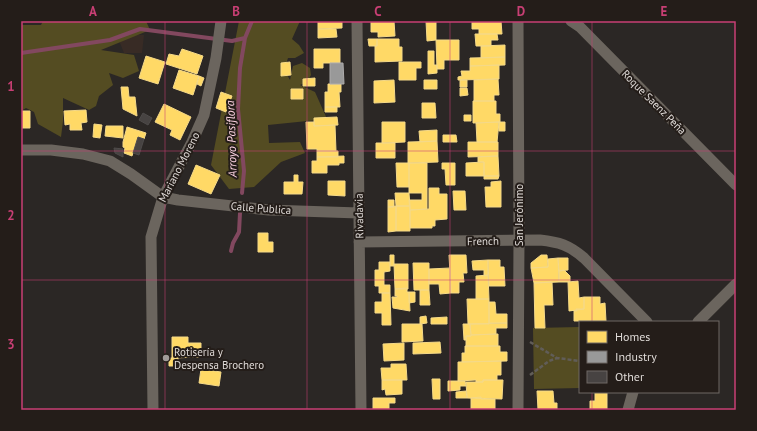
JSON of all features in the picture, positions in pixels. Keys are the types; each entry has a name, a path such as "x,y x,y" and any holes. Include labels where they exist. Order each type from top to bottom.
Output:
{"street":[{"name":"Mariano Moreno","path":"153,410 151,237 163,197 192,142 204,115 218,46 221,21"},
{"name":"Rivadavia","path":"357,21 361,410"},
{"name":"San Jerónimo","path":"518,21 518,410"},
{"name":"Roque Saenz Peña","path":"571,21 580,27 736,185"},
{"path":"21,150 51,150 83,154 110,161 163,197"},
{"name":"Calle Publica","path":"163,197 185,201 269,210 359,213"},
{"name":"French","path":"359,242 553,241 574,249 646,321"},
{"path":"699,321 736,284"},
{"path":"628,410 633,393"}],"path":[{"path":"519,336 557,358 579,362"},
{"path":"518,385 538,368 557,358"}],"shaded area":[{"path":"43,21 146,21 150,30 101,50 134,55 139,71 123,78 109,73 113,85 99,96 96,106 89,110 63,98 61,137 38,124 34,112 26,108 21,111 21,25 41,25"},
{"path":"239,21 300,21 292,39 299,45 304,53 295,58 288,58 284,70 290,80 293,66 302,63 310,68 311,75 307,82 300,85 315,92 327,119 268,125 269,143 300,142 305,153 281,162 254,187 229,189 211,165"},
{"path":"127,35 144,35 142,53 124,53 118,38"},
{"path":"579,327 579,388 534,389 533,328"}],"building: Homes":[{"path":"318,21 342,21 342,28 318,29"},
{"path":"371,21 394,21 395,36 378,37 378,32 371,32"},
{"path":"426,21 436,21 436,40 427,41"},
{"path":"472,21 501,21 502,34 479,34 479,29 472,29"},
{"path":"318,29 336,29 337,37 318,38"},
{"path":"475,34 497,34 498,40 491,40 491,46 476,46"},
{"path":"368,39 377,39 377,46 369,46"},
{"path":"377,39 399,39 399,47 402,47 402,61 375,62 375,46 377,46"},
{"path":"436,40 459,40 459,60 444,60 444,69 437,69"},
{"path":"505,45 505,57 481,58 481,46"},
{"path":"182,49 203,56 197,74 166,64 169,54 179,56"},
{"path":"314,49 340,49 340,63 323,63 323,68 314,68"},
{"path":"428,51 434,51 434,65 437,65 437,73 428,74"},
{"path":"146,56 165,62 158,84 139,78"},
{"path":"505,57 505,65 470,66 470,58"},
{"path":"290,62 291,75 281,76 281,63"},
{"path":"399,62 421,62 421,68 416,68 416,80 399,80"},
{"path":"499,65 499,79 458,80 458,77 462,76 461,71 470,71 470,66"},
{"path":"179,70 199,76 193,95 173,88"},
{"path":"199,76 204,78 201,86 197,84"},
{"path":"315,78 315,86 303,86 303,79"},
{"path":"498,79 499,95 494,95 494,101 474,101 474,80"},
{"path":"394,80 395,102 374,103 374,81"},
{"path":"424,80 437,80 437,89 424,89"},
{"path":"460,80 467,80 467,87 460,87"},
{"path":"328,84 341,84 341,92 339,92 340,107 325,107 325,92 328,92"},
{"path":"121,87 128,87 129,97 135,97 137,116 123,109"},
{"path":"460,88 467,88 468,95 460,96"},
{"path":"291,89 303,89 303,99 291,99"},
{"path":"221,92 232,96 226,112 216,108"},
{"path":"473,101 496,101 496,114 500,114 500,122 473,123"},
{"path":"422,103 435,103 436,118 422,118"},
{"path":"164,104 191,117 180,140 170,135 172,130 155,122"},
{"path":"325,107 337,107 337,112 325,112"},
{"path":"86,110 87,122 81,123 82,130 70,130 70,124 65,125 64,111"},
{"path":"21,111 30,111 30,128 21,128"},
{"path":"464,115 471,115 471,121 464,121"},
{"path":"337,117 338,125 314,126 314,118"},
{"path":"306,122 314,122 314,126 335,125 336,151 317,151 317,149 307,149"},
{"path":"382,122 405,122 405,142 382,143"},
{"path":"499,122 497,142 477,142 476,123"},
{"path":"499,122 505,122 505,131 499,131"},
{"path":"94,124 102,125 100,138 93,137"},
{"path":"106,126 123,126 123,138 105,136"},
{"path":"127,127 146,133 144,139 138,137 132,156 124,153 125,148 123,147 123,142"},
{"path":"437,130 437,141 420,142 419,131"},
{"path":"443,135 456,135 457,142 443,142"},
{"path":"437,141 438,162 408,163 408,142"},
{"path":"468,142 498,142 498,156 468,157"},
{"path":"376,143 395,143 395,158 376,158"},
{"path":"317,151 338,151 338,157 317,157"},
{"path":"344,156 344,163 339,163 339,165 327,165 327,173 312,173 312,161 317,161 317,157"},
{"path":"498,156 499,176 484,176 484,162 478,162 478,157"},
{"path":"484,162 484,176 466,176 466,163"},
{"path":"396,163 409,163 409,187 397,187"},
{"path":"409,163 427,163 427,209 410,210 409,200 422,200 422,193 409,193"},
{"path":"442,163 455,163 455,185 446,185 445,169 442,169"},
{"path":"196,165 220,175 211,194 188,184"},
{"path":"294,175 298,175 298,182 303,182 302,194 284,194 284,182 294,182"},
{"path":"484,176 499,176 498,179 484,179"},
{"path":"328,181 345,181 345,196 328,195"},
{"path":"501,181 501,207 486,207 485,187 491,187 491,182"},
{"path":"429,188 439,188 439,194 447,194 447,219 435,220 435,226 432,226 432,228 410,228 410,210 429,209"},
{"path":"453,191 465,191 466,210 454,210"},
{"path":"395,193 409,193 410,206 396,206"},
{"path":"388,200 394,200 394,207 388,207"},
{"path":"396,206 410,206 410,231 396,231"},
{"path":"396,206 396,231 388,232 388,207"},
{"path":"258,233 268,233 268,242 273,242 273,252 258,252"},
{"path":"390,255 394,255 394,266 390,266"},
{"path":"449,255 466,255 467,273 463,273 464,282 459,282 459,293 451,293"},
{"path":"541,255 547,255 548,267 531,268 531,263"},
{"path":"558,258 559,282 534,283 531,268 548,267 548,259"},
{"path":"558,258 568,258 568,270 559,271"},
{"path":"488,260 488,275 484,276 484,270 473,270 472,261"},
{"path":"488,260 500,260 500,267 504,267 505,286 489,286"},
{"path":"379,262 390,262 390,271 384,272 384,285 390,285 390,293 379,293 379,286 375,286 375,270 379,270"},
{"path":"413,263 429,263 429,290 414,290"},
{"path":"394,264 408,264 408,289 395,289"},
{"path":"450,268 451,293 440,294 439,284 429,284 429,269"},
{"path":"564,270 570,276 570,282 559,282 559,271"},
{"path":"488,275 489,299 476,299 476,276"},
{"path":"578,281 579,298 584,297 584,309 569,311 568,282"},
{"path":"552,282 553,305 544,305 545,328 535,328 534,283"},
{"path":"407,288 407,292 409,292 410,311 393,308 392,297 397,297 395,296 395,289"},
{"path":"420,290 429,290 430,305 420,305"},
{"path":"409,292 415,292 415,302 409,303"},
{"path":"382,293 390,293 391,325 382,325 382,313 375,313 375,302 382,302"},
{"path":"584,297 600,297 600,304 605,303 606,321 574,321 574,311 577,311 576,309 584,309"},
{"path":"467,299 489,299 489,324 468,324"},
{"path":"489,302 495,302 496,314 507,314 507,323 489,323"},
{"path":"426,316 427,323 420,324 420,317"},
{"path":"447,317 447,324 431,324 431,318"},
{"path":"507,323 507,328 496,328 496,334 471,335 470,324"},
{"path":"402,324 422,324 423,341 402,342"},
{"path":"463,324 470,324 471,336 466,336 466,340 464,340"},
{"path":"498,334 498,346 466,346 466,336"},
{"path":"172,337 188,337 188,343 201,343 201,357 172,358"},
{"path":"440,342 441,353 413,354 413,343"},
{"path":"404,343 404,360 384,361 383,344"},
{"path":"465,346 500,346 500,352 507,352 507,361 462,362 462,353 465,353"},
{"path":"169,358 178,358 178,366 169,366"},
{"path":"501,361 501,375 497,375 497,380 483,380 483,382 476,382 476,380 458,381 458,362"},
{"path":"391,364 406,364 407,380 382,380 381,368 391,368"},
{"path":"201,369 221,372 219,386 199,383"},
{"path":"432,379 440,379 440,399 433,399"},
{"path":"382,380 402,380 402,394 386,395 385,389 382,390"},
{"path":"483,380 503,380 502,399 467,398 466,382 483,382"},
{"path":"448,381 465,381 466,386 460,386 460,390 448,391"},
{"path":"466,391 467,398 456,398 456,392"},
{"path":"537,391 553,391 554,403 557,403 557,410 538,410"},
{"path":"595,393 607,393 607,410 590,410 590,401 595,401"},
{"path":"481,397 481,399 495,399 495,410 471,410 471,398"},
{"path":"373,398 395,398 395,403 389,403 389,410 373,410"}],"building: Industry":[{"path":"330,63 343,63 344,84 330,84"}],"building: Other":[{"path":"143,113 152,118 148,125 139,120"},
{"path":"138,137 144,139 139,155 133,153"},
{"path":"114,148 123,149 123,157 115,153"}],"waterway":[{"path":"21,53 110,40 140,29 232,41 245,38 252,21"},
{"name":"Arroyo Pasiflora","path":"242,193 244,171 238,109 240,68 245,38"},
{"name":"Arroyo Pasiflora","path":"231,251 233,243 239,232 240,213"}],"place":[{"name":"Rotisería y Despensa Brochero","path":"166,358"}]}
